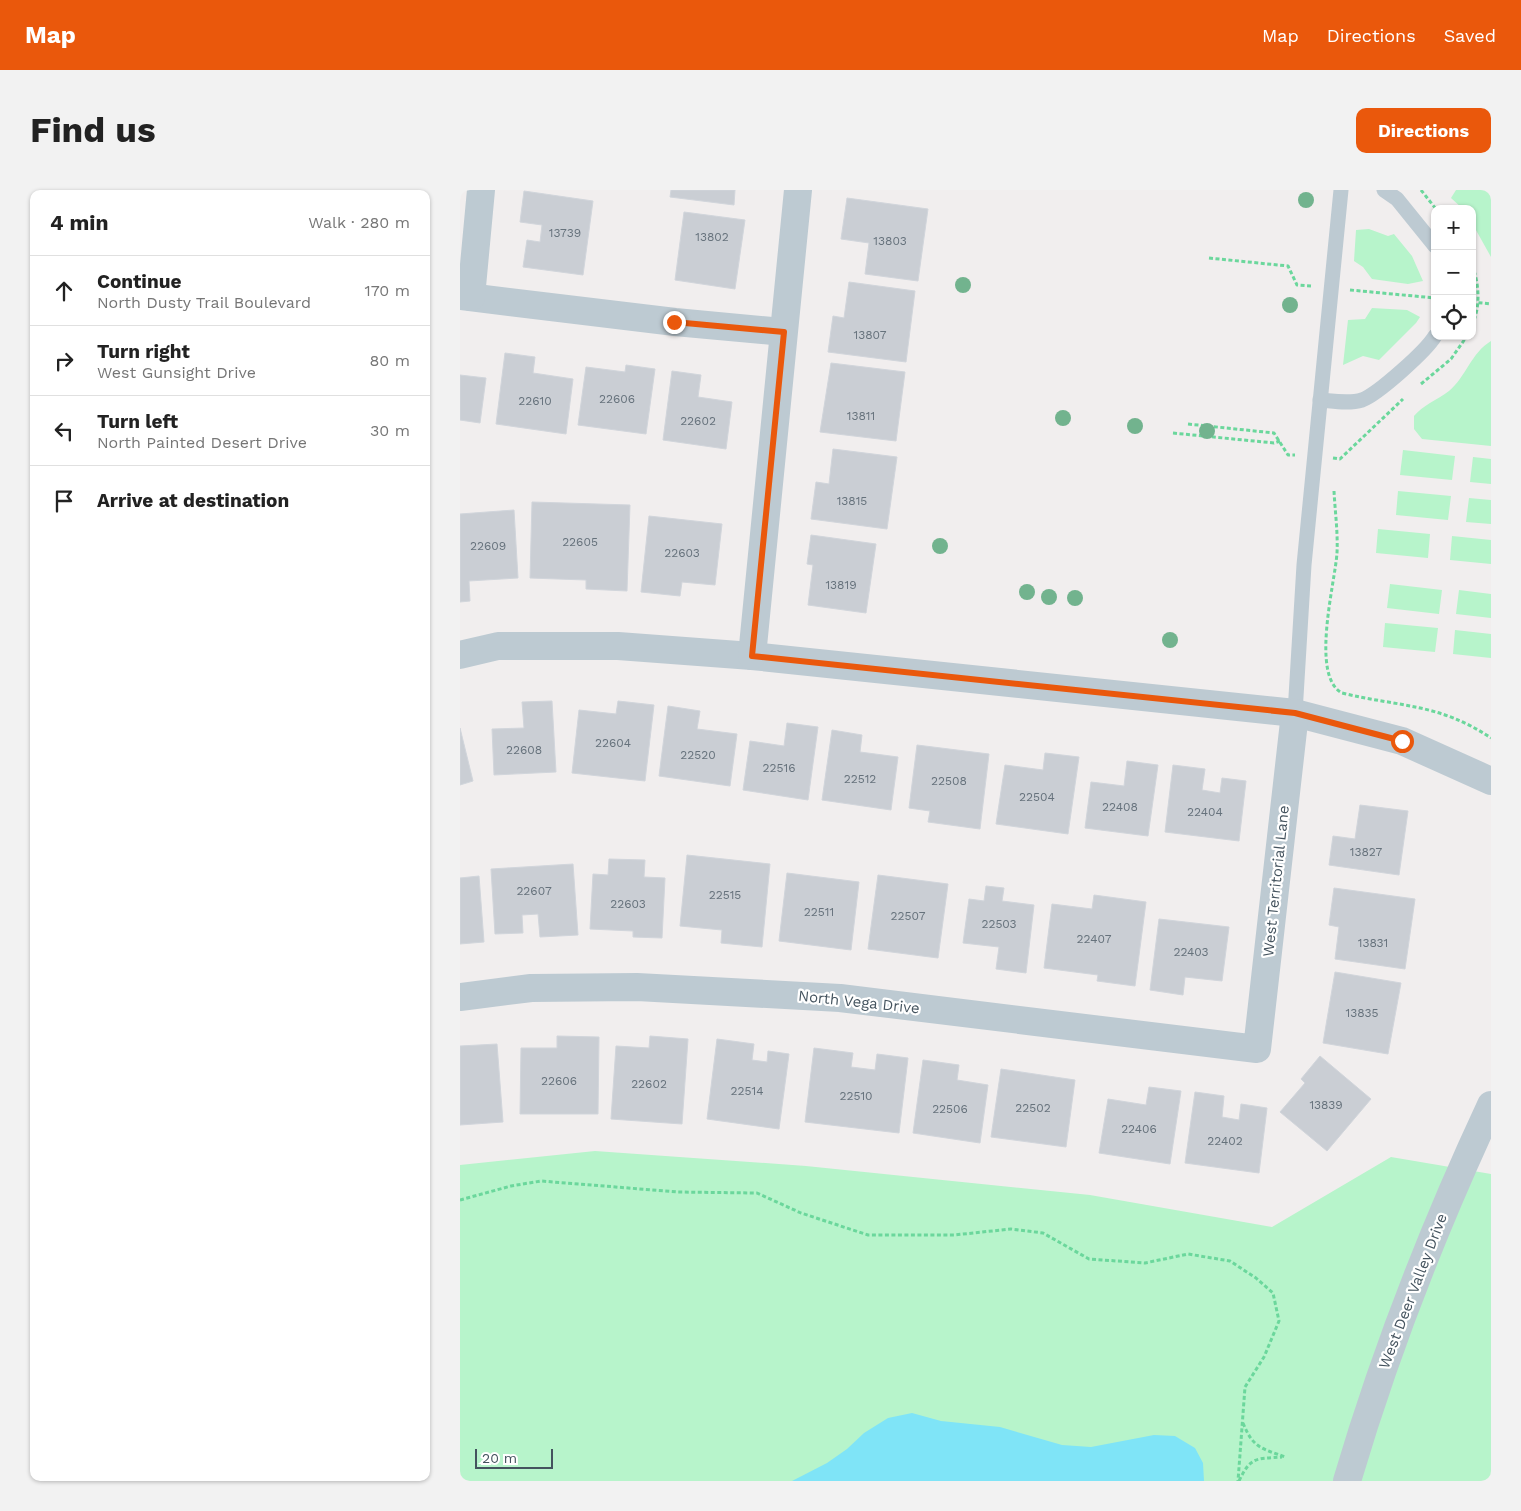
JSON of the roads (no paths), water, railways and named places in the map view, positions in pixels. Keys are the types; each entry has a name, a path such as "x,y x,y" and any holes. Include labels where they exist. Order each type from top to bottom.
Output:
{"street":[{"path":"481,190 466,297 674,322 784,332"},
{"path":"752,656 798,190"},
{"path":"460,655 498,646 618,646 752,656 1295,713 1402,741 1491,781"},
{"name":"West Territorial Lane","path":"1257,1049 1295,713"},
{"name":"North Vega Drive","path":"460,997 531,988 637,987 840,998 1257,1049"},
{"name":"West Deer Valley Drive","path":"1347,1481 1390,1346 1458,1176 1491,1105"}],"lane":[{"path":"1295,713 1304,565 1341,190"},
{"path":"1384,190 1397,200 1431,241"},
{"path":"1320,400 1348,402 1362,400 1376,392 1431,340"}],"water":[{"path":"912,1413 941,1421 1000,1427 1062,1445 1091,1447 1154,1435 1175,1436 1195,1448 1203,1463 1204,1481 792,1481 827,1463 847,1449 864,1433 888,1418"}]}
